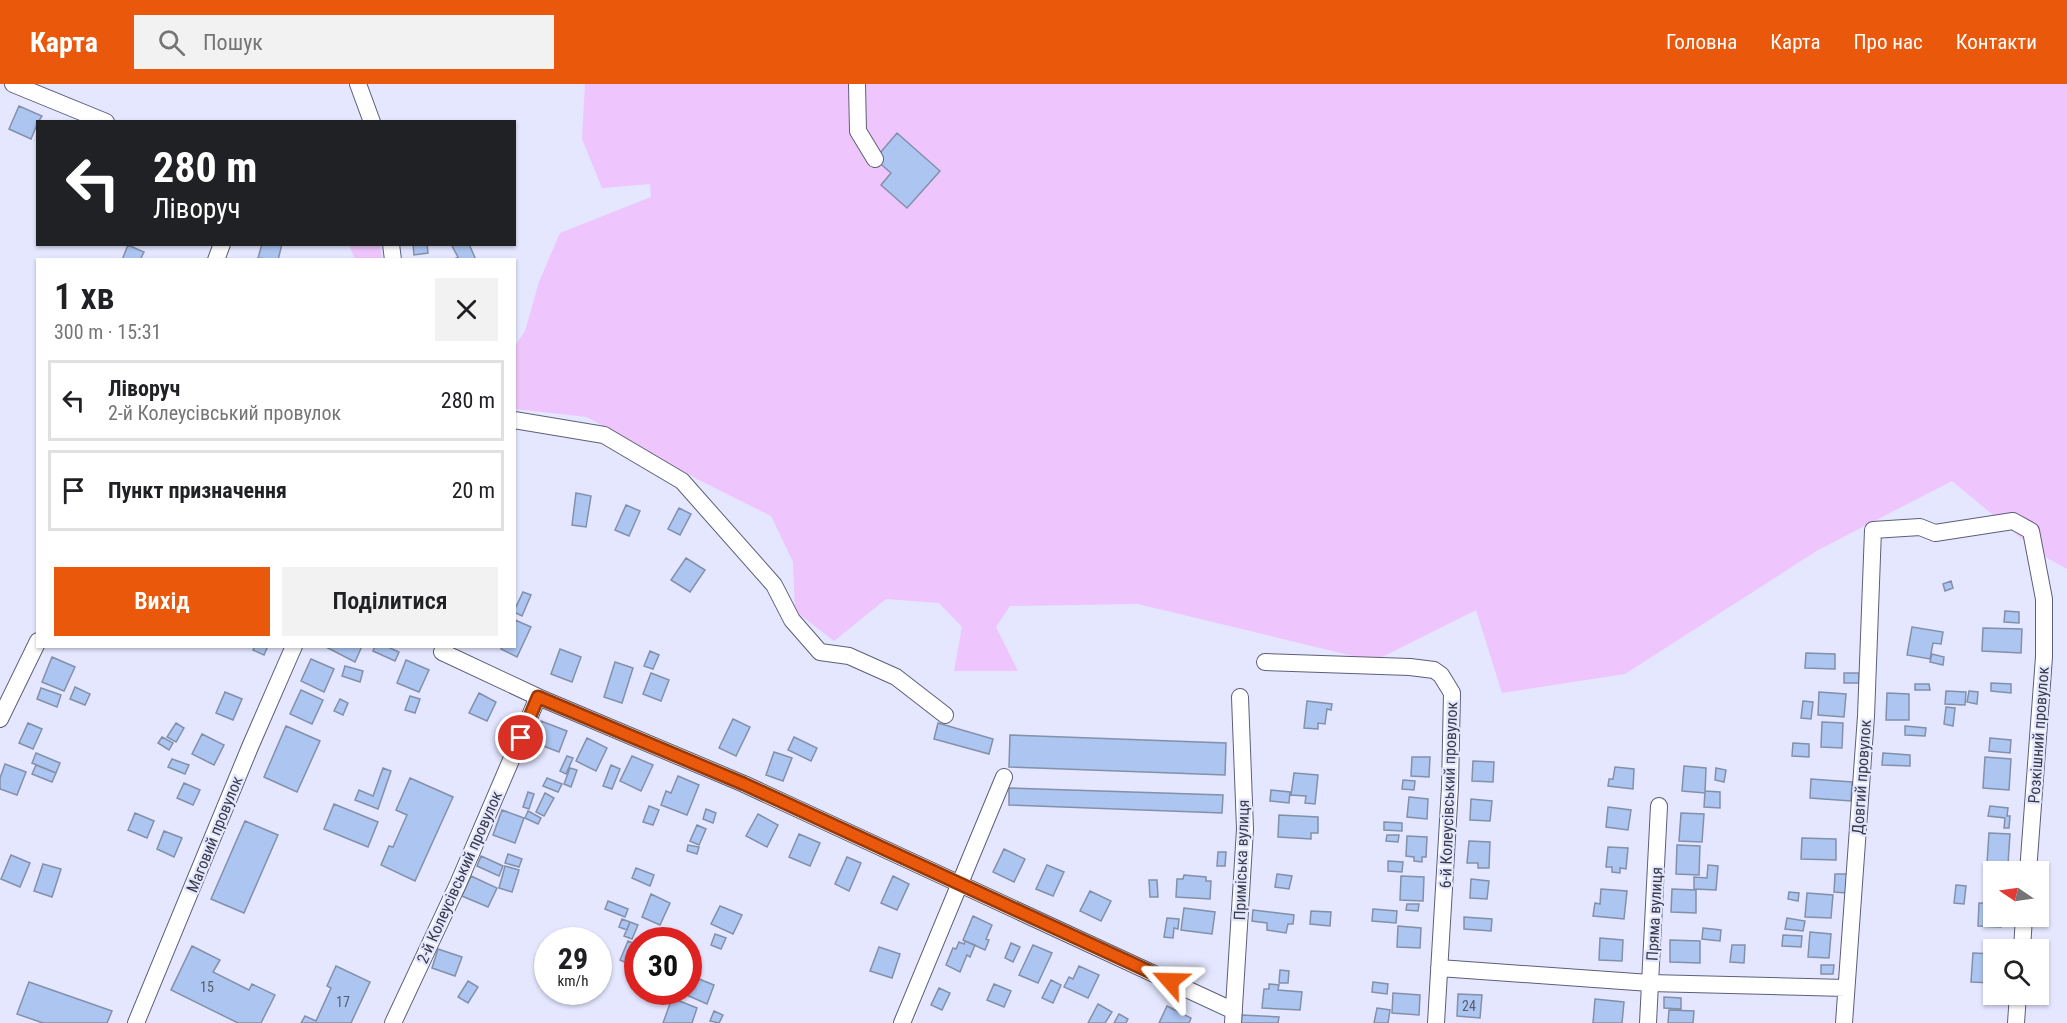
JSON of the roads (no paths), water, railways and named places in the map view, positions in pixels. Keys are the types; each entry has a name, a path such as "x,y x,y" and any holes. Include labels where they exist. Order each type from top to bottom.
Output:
{"street":[{"path":"13,84 101,120"},
{"path":"358,84 371,120"},
{"path":"857,84 858,131 875,159"},
{"path":"516,420 604,435 682,481 774,585 792,620 820,652 849,656 896,677 945,715"},
{"name":"Розкішний провулок","path":"1873,530 1920,527 1935,533 2013,521 2031,531 2044,599 2044,657 2029,861"},
{"name":"Довгий провулок","path":"1844,1023 1866,716 1873,530"},
{"path":"0,718 36,644"},
{"name":"Маговий провулок","path":"136,1023 293,648"},
{"path":"442,652 538,697 744,784 959,882 1233,1017"},
{"name":"6-й Колеусівський провулок","path":"1265,662 1410,667 1434,670 1441,675 1452,693 1436,1023"},
{"name":"2-й Колеусівський провулок","path":"393,1023 458,884 538,697"},
{"name":"Приміська вулиця","path":"1233,1017 1245,830 1240,698"},
{"path":"902,1023 1004,777"},
{"name":"Пряма вулиця","path":"1648,1023 1659,806"},
{"path":"1439,968 1650,983 1846,988"},
{"path":"2016,1023 2017,1005"}]}
